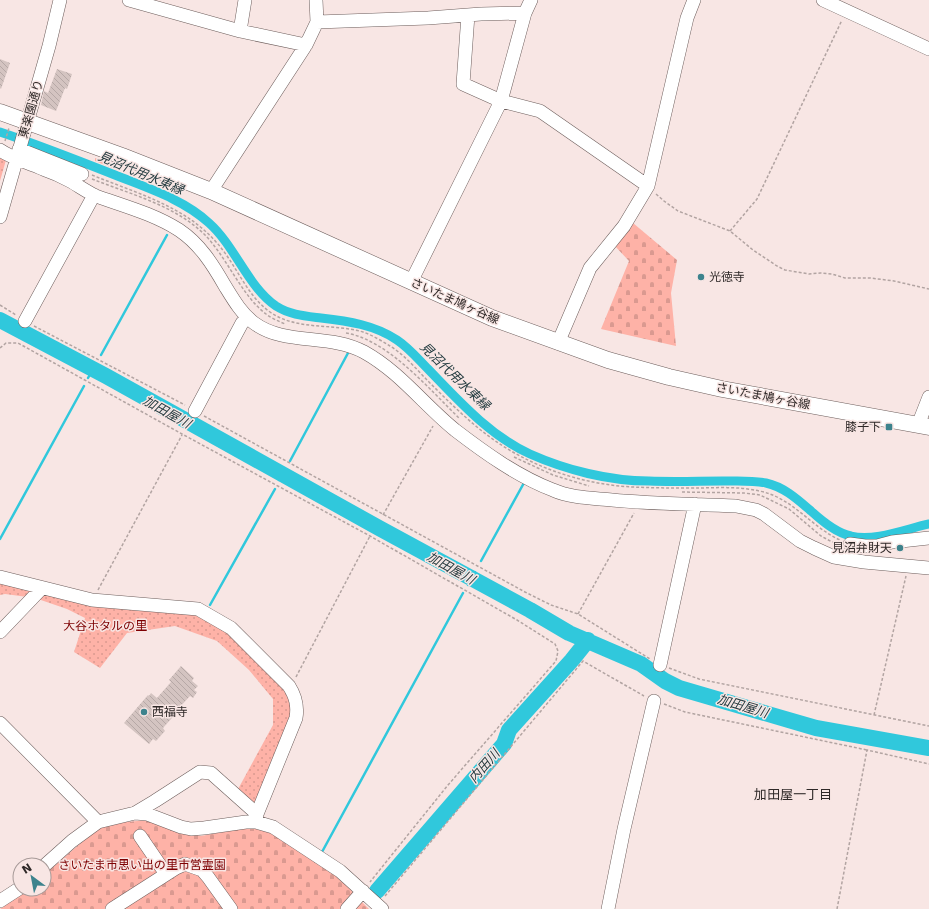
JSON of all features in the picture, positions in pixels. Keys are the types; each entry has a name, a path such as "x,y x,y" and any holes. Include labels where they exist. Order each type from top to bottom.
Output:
{"main road":[{"name":"さいたま鳩ヶ谷線","path":"0,112 26,125 122,156 210,191 492,318 558,343 608,360 669,377 722,389 923,426"}],"street":[{"name":"東楽園通り","path":"0,218 60,0"},
{"path":"129,0 159,4 240,31 306,45"},
{"path":"240,31 245,0"},
{"path":"210,191 306,45 317,22 316,0"},
{"path":"411,282 502,101 525,13 532,0"},
{"path":"558,343 590,268 624,226 648,186 687,18 694,0"},
{"path":"823,0 929,49"},
{"path":"317,22 525,13"},
{"path":"468,15 463,84 502,101 540,111 648,186"},
{"path":"2,145 8,156 18,152 82,174"},
{"path":"18,152 94,195 131,207 179,230 206,256 242,312 247,318 258,326 275,334 323,340 346,345 362,351 386,366 439,417 480,450 554,491 576,497 640,503 736,506 756,510 771,518 800,540 825,554 864,562 929,568"},
{"path":"25,321 94,195"},
{"path":"195,411 242,323 247,318"},
{"path":"923,426 929,397"},
{"path":"660,665 694,504"},
{"path":"850,544 877,546 892,542 929,538"},
{"path":"0,577 92,600 198,609 231,628 289,686 294,693 297,705 296,718 257,818 246,822 191,829 181,827 147,814 135,813"},
{"path":"0,632 42,588"},
{"path":"608,909 624,829 654,701"},
{"path":"0,723 98,822"},
{"path":"52,859 72,841 98,822 135,813 155,802 200,772 212,773 257,818 340,871 373,900 347,909"},
{"path":"140,836 166,874"},
{"path":"112,909 166,874 185,864 202,870 208,876 230,909"},
{"path":"0,901 12,893"}],"path":[{"path":"730,231 757,199 846,11"},
{"path":"2,145 9,126"},
{"path":"82,174 161,206 190,223 203,233 216,247 256,305 266,314 287,325"},
{"path":"82,174 88,174 164,204 196,223 218,244 256,299 276,316 303,324 363,332 391,346 469,422 519,456 558,473 597,483 631,487 743,489 767,493 791,504 817,527 829,535 850,544"},
{"path":"648,186 664,201 678,211 730,231 753,250 785,270 810,274 832,274 845,278 870,278 929,289"},
{"path":"294,326 317,329"},
{"path":"340,332 363,337 386,351 400,362 462,420"},
{"path":"1,347 10,342 18,343 370,536 517,620 555,644 558,651 556,661 448,784 373,900"},
{"path":"439,417 383,515 525,592 551,605 578,614 660,665 699,678 929,726"},
{"path":"92,600 182,434"},
{"path":"512,456 553,475 589,486"},
{"path":"676,492 744,493 760,495 789,509 822,536 832,542 850,544"},
{"path":"578,614 640,503"},
{"path":"289,686 292,683 370,536"},
{"path":"874,715 908,566"},
{"path":"373,900 583,661 654,701 685,712 929,764"},
{"path":"837,909 867,750"}],"green space":[{"path":"0,158 6,160 0,181"},
{"path":"95,158 122,167 120,171 95,161"},
{"path":"633,223 677,260 671,293 676,346 601,329 629,261 614,245"},
{"name":"大谷ホタルの里","path":"0,582 194,612 248,647 292,699 293,711 254,805 237,791 273,725 273,699 249,670 217,641 175,626 127,633 100,668 74,652 85,618 67,609 35,598 5,594 0,595"},
{"name":"さいたま市思い出の里市営霊園","path":"150,820 178,832 201,836 244,828 272,833 351,886 352,892 369,909 0,909 17,897 52,897 52,868 98,828 125,822"}],"building":[{"path":"0,59 10,63 1,89 0,88"},
{"path":"57,69 72,74 67,89 65,88 56,111 41,105 44,91 48,93"},
{"path":"181,666 194,678 192,681 198,686 194,690 197,692 193,698 190,696 179,708 180,709 163,728 165,731 156,741 153,739 149,744 124,723 148,695 149,696 151,693 157,698 171,682 169,680"}],"waterway":[{"name":"見沼代用水東縁","path":"0,132 152,190 188,207 218,232 257,288 276,306 298,315 361,324 389,335 409,350 463,405 488,427 515,446 544,460 588,474 619,479 658,481 755,481 766,483 784,490 830,526 851,536 880,536 929,524"},
{"path":"101,355 167,235"},
{"name":"加田屋川","path":"0,320 106,376 569,633 641,664 665,681 679,688 816,728 929,748"},
{"path":"290,461 348,353"},
{"name":"加田屋川","path":"88,378 96,364"},
{"path":"0,539 84,386"},
{"name":"加田屋川","path":"279,480 285,469"},
{"path":"481,561 525,481"},
{"path":"210,605 275,489"},
{"name":"加田屋川","path":"468,585 475,572"},
{"path":"322,852 463,593"},
{"name":"内田川","path":"377,891 504,744 509,730 588,640"}],"place":[{"name":"光徳寺","path":"701,277"},
{"name":"膝子下","path":"889,427"},
{"name":"見沼弁財天","path":"900,548"},
{"name":"西福寺","path":"144,712"}],"district":[{"name":"加田屋一丁目","path":"793,794"}]}
